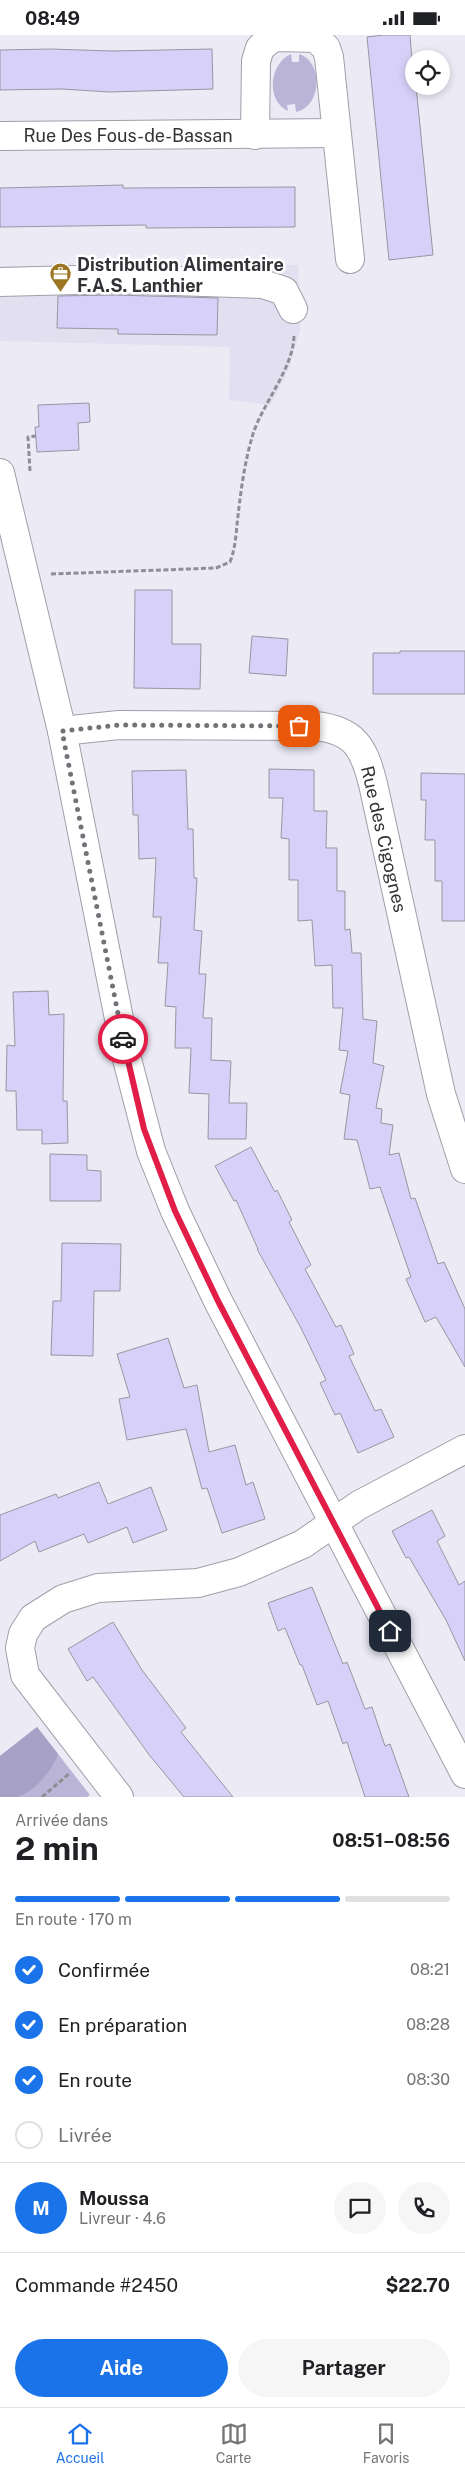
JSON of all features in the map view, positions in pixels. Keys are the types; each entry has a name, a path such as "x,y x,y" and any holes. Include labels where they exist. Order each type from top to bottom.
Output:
{"street":[{"name":"Rue Des Fous-de-Bassan","path":"256,135 258,54 265,43 271,39 286,36 316,38 326,48 329,57 350,259"},
{"name":"Rue Des Fous-de-Bassan","path":"0,136 336,133"},
{"path":"0,282 115,279 263,284 284,302"},
{"path":"0,473 62,731 127,1059 149,1145 175,1211 218,1301 465,1774"},
{"name":"Rue des Cigognes","path":"62,731 120,725 299,726 334,729 354,740 366,759 374,784 441,1094 465,1169"},
{"path":"119,1797 25,1675 20,1648 23,1633 33,1618 63,1599 98,1588 198,1583 225,1576 303,1544 363,1503 465,1449"}],"path":[{"path":"25,576 216,568 230,561 254,432 293,348 284,302"},
{"path":"30,471 28,437 36,436"},
{"path":"42,1797 74,1771"}],"shaded area":[{"path":"291,54 292,62 299,62 299,54 307,58 316,74 317,83 311,101 305,108 296,112 295,104 287,105 288,111 281,106 273,91 273,82 278,65"},
{"path":"298,265 300,330 289,369 271,405 229,400 230,347 0,341 0,266"},
{"path":"37,1727 90,1795 87,1797 0,1797 0,1756"},
{"path":"37,1727 58,1754 55,1761 42,1780 23,1795 0,1797 0,1756"}],"building":[{"path":"410,35 411,50 405,50 405,95 417,95 433,255 389,260 367,37"},
{"path":"212,49 213,89 109,92 62,89 0,90 0,50 112,51"},
{"path":"123,185 123,188 295,187 295,227 146,228 146,225 0,227 0,188"},
{"path":"115,295 218,298 217,335 118,334 118,329 57,328 58,296"},
{"path":"89,403 90,422 78,423 79,450 37,452 35,427 39,427 38,405"},
{"path":"135,590 172,590 172,644 201,644 200,689 134,688"},
{"path":"252,636 288,639 286,676 249,673"},
{"path":"400,651 465,651 465,694 373,694 373,653 400,653"},
{"path":"269,769 314,770 314,811 327,811 326,848 337,848 337,891 345,891 345,930 350,929 352,953 361,953 363,1019 377,1021 373,1063 384,1066 376,1108 382,1109 381,1123 393,1125 389,1155 399,1153 411,1199 415,1198 438,1264 444,1262 465,1309 465,1367 436,1317 425,1322 406,1279 411,1277 380,1187 370,1189 357,1140 344,1139 350,1095 340,1093 348,1051 339,1050 343,1008 333,1008 332,965 315,966 312,920 298,921 298,880 289,880 289,839 281,838 283,798 269,798"},
{"path":"186,770 188,829 193,829 194,878 197,878 194,930 202,931 199,974 206,974 203,1018 212,1018 211,1060 231,1061 229,1103 247,1103 246,1139 208,1139 209,1094 189,1093 191,1048 175,1048 176,1007 165,1006 168,963 158,963 161,917 153,917 156,858 139,859 138,815 133,815 132,771"},
{"path":"421,773 465,774 465,921 442,921 442,881 435,881 435,840 425,840 426,800 421,800"},
{"path":"48,991 49,1015 64,1014 63,1101 67,1101 68,1143 42,1144 42,1130 17,1130 16,1091 6,1091 7,1045 15,1046 13,992"},
{"path":"251,1147 275,1192 277,1190 292,1220 289,1222 311,1265 305,1269 336,1327 341,1325 354,1354 349,1356 375,1411 381,1409 394,1437 358,1453 340,1413 335,1415 320,1383 326,1380 301,1328 257,1249 236,1200 234,1201 215,1166"},
{"path":"50,1154 87,1155 87,1170 101,1171 101,1201 50,1201"},
{"path":"62,1243 121,1244 120,1291 94,1291 93,1356 51,1355 53,1301 61,1301"},
{"path":"168,1338 184,1388 197,1385 209,1452 235,1445 246,1485 253,1482 265,1519 222,1533 207,1488 202,1489 186,1429 127,1440 119,1399 130,1397 117,1354"},
{"path":"99,1482 108,1504 151,1487 167,1530 133,1543 127,1527 88,1543 84,1534 39,1552 35,1541 0,1561 0,1515 56,1494 58,1498"},
{"path":"432,1510 445,1536 437,1541 459,1585 465,1581 465,1661 446,1620 409,1557 406,1558 392,1531"},
{"path":"312,1587 343,1664 347,1662 365,1709 372,1707 385,1746 390,1744 409,1797 365,1797 347,1742 343,1744 328,1701 317,1705 285,1628 278,1631 268,1603"},
{"path":"113,1622 142,1670 186,1728 181,1732 233,1797 184,1797 150,1756 93,1677 87,1681 68,1649"}],"way so far":[{"path":"123,1039 62,731 120,725 299,726"}],"place":[{"name":"Distribution Alimentaire F.A.S. Lanthier","path":"61,293"}],"route":[{"path":"123,1039 144,1129 156,1165 175,1211 218,1301 390,1631"}]}
